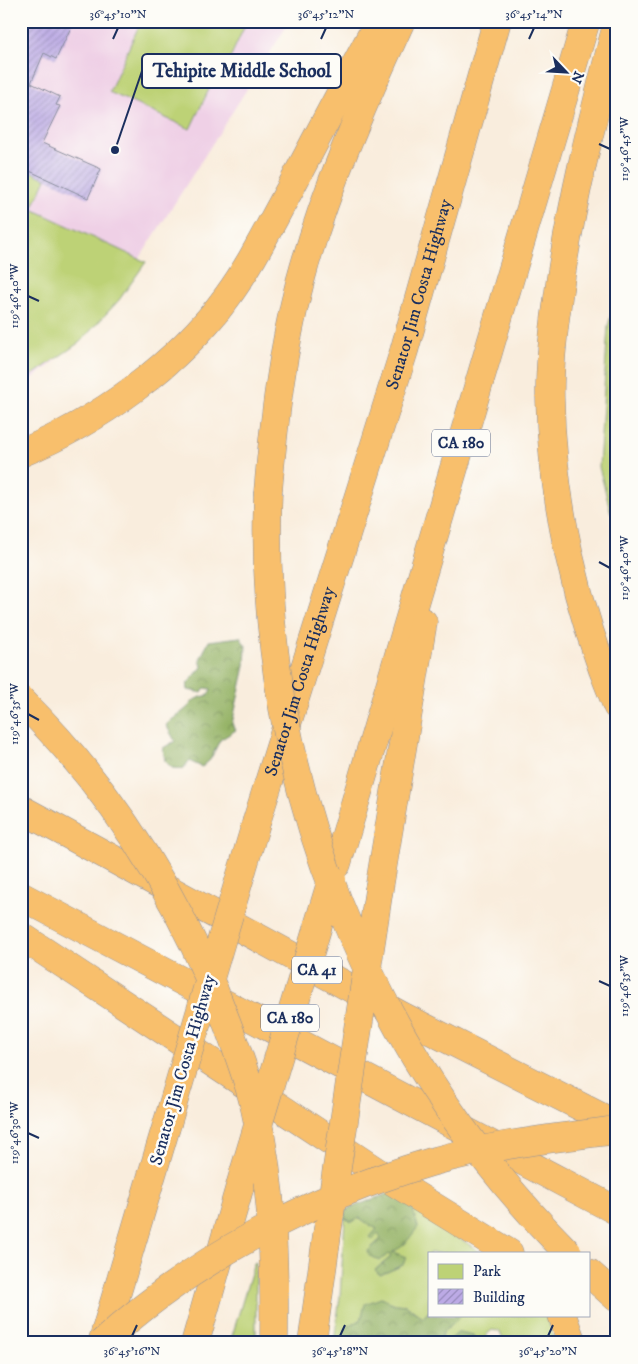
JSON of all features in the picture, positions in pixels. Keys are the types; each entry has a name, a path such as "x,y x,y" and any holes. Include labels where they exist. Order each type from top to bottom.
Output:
{"highway":[{"path":"21,453 51,441 84,424 131,392 176,352 227,297 263,238 379,21"},
{"path":"401,21 323,205 306,260 281,372 268,492 269,592 279,682 298,778 334,895 369,976 435,1092 504,1183 567,1252"},
{"name":"Senator Jim Costa Highway","path":"102,1343 257,820 404,351 497,21"},
{"name":"CA 180","path":"195,1343 244,1172 586,21"},
{"path":"617,24 575,195 562,266 553,339 550,397 553,459 577,590 597,659 617,706"},
{"path":"312,1343 379,889 442,507"},
{"path":"21,700 58,736 100,788 138,842 176,908 216,992 255,1108 268,1182 275,1264 274,1343"},
{"name":"CA 41","path":"21,808 404,1017 617,1125"},
{"path":"21,896 617,1212"},
{"path":"21,936 376,1171 507,1252"},
{"path":"102,1343 159,1297 215,1259 263,1232 324,1202 377,1180 431,1162 484,1149 617,1130"},
{"path":"590,1274 617,1298"},
{"path":"562,1316 572,1343"}],"shaded area":[{"path":"21,21 290,21 126,280 81,336 52,364 21,387"}],"green space":[{"path":"141,21 247,21 219,82 214,79 190,129 109,92"},
{"path":"21,167 46,179 32,209 146,262 119,300 80,342 21,383"},
{"path":"617,294 617,515 611,513 599,467 608,326"},
{"path":"240,637 246,646 245,666 232,724 236,730 220,740 210,760 202,767 189,761 183,769 172,768 165,761 163,748 175,741 166,725 195,700 209,695 211,689 205,688 202,693 188,690 187,684 202,667 200,659 209,641"},
{"path":"389,1193 412,1207 418,1227 404,1245 393,1252 406,1257 403,1265 380,1275 375,1270 391,1257 388,1254 381,1260 369,1256 368,1251 381,1239 378,1233 373,1240 370,1237 377,1229 359,1218 352,1222 345,1218 345,1210"},
{"path":"412,1207 480,1252 428,1252 428,1312 423,1318 406,1305 395,1304 381,1298 361,1320 347,1326 341,1336 345,1343 334,1343 340,1296 345,1218 352,1222 358,1218 377,1229 381,1239 368,1251 388,1254 391,1257 375,1270 380,1275 403,1265 393,1252"},
{"path":"256,1262 256,1343 230,1343 254,1263"},
{"path":"381,1298 395,1304 405,1305 423,1318 428,1312 428,1316 461,1316 443,1332 440,1343 345,1343 341,1336 347,1326 361,1320 365,1304"},
{"path":"460,1316 546,1316 556,1343 501,1343 503,1338 499,1331 492,1330 486,1335 487,1343 476,1343 473,1335 459,1332 446,1343 440,1343 443,1332"},
{"path":"459,1332 473,1335 476,1343 446,1343"}],"building":[{"path":"21,21 74,21 56,59 44,53 31,83 60,97 56,105 60,106 42,143 101,169 88,198 21,167"}],"place":[{"name":"Tehipite Middle School","path":"115,150"}]}
